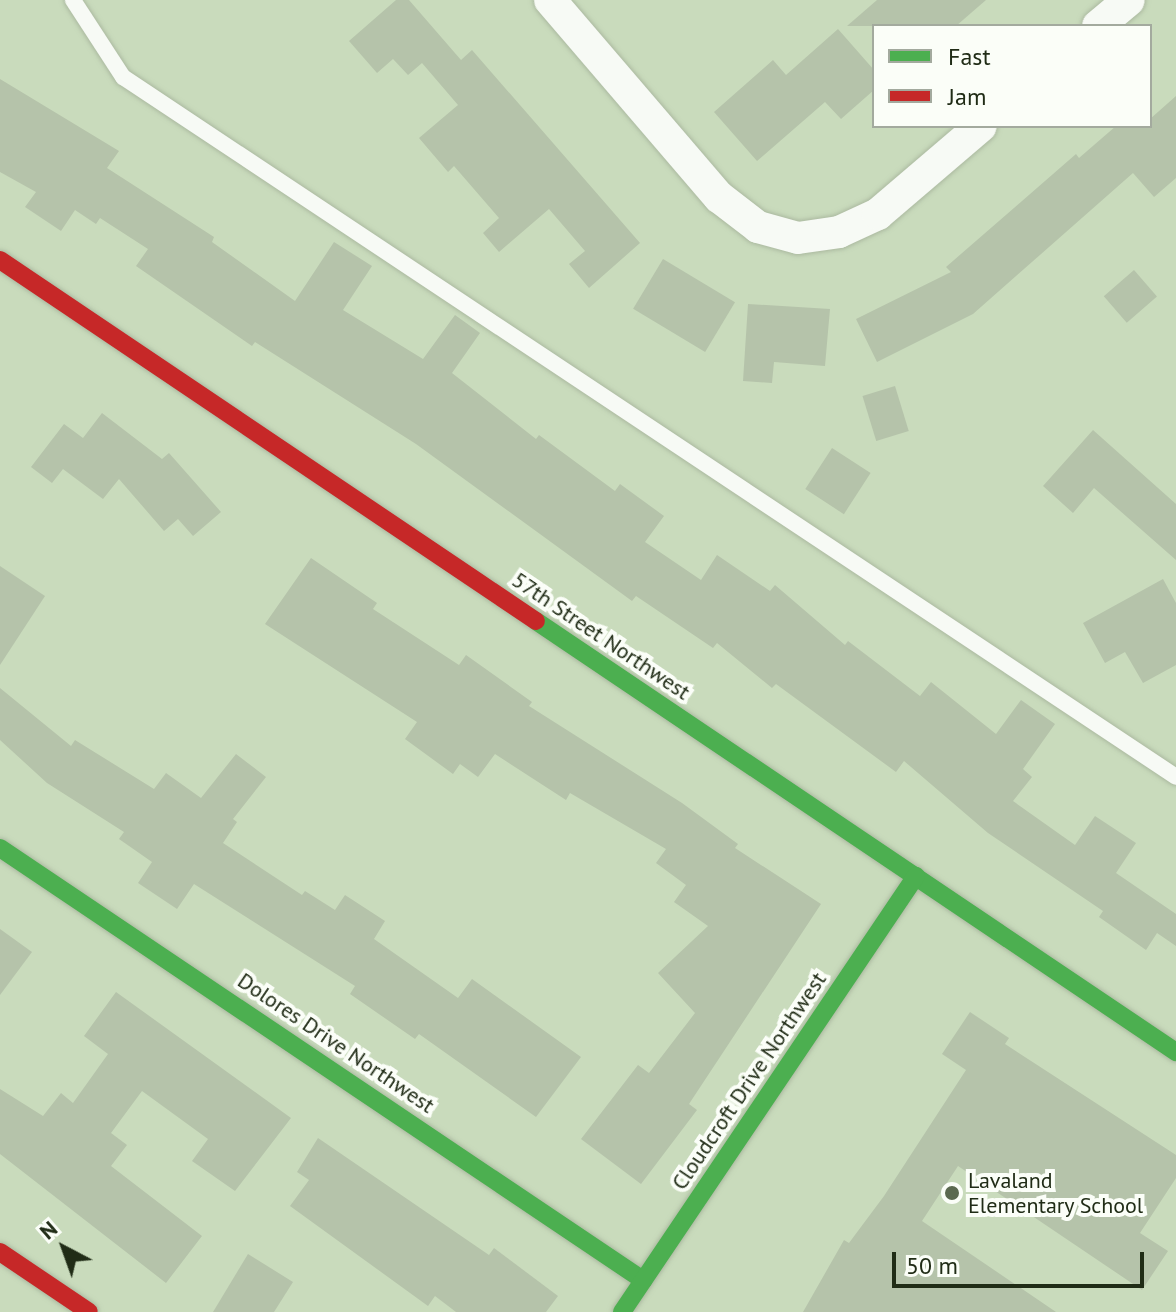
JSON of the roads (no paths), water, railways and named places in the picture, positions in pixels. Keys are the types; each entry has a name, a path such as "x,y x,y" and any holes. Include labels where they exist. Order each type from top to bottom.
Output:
{"street":[{"path":"550,0 719,197 758,227 798,238 839,232 878,214 979,128"},
{"path":"1100,24 1129,0"},
{"name":"57th Street Northwest","path":"0,260 1176,1052"},
{"name":"Dolores Drive Northwest","path":"0,848 643,1280"},
{"name":"Cloudcroft Drive Northwest","path":"622,1312 916,876"},
{"path":"0,1252 89,1312"}],"lane":[{"path":"73,0 123,77 1176,777"}],"place":[{"name":"Lavaland Elementary School","path":"952,1193"}]}
